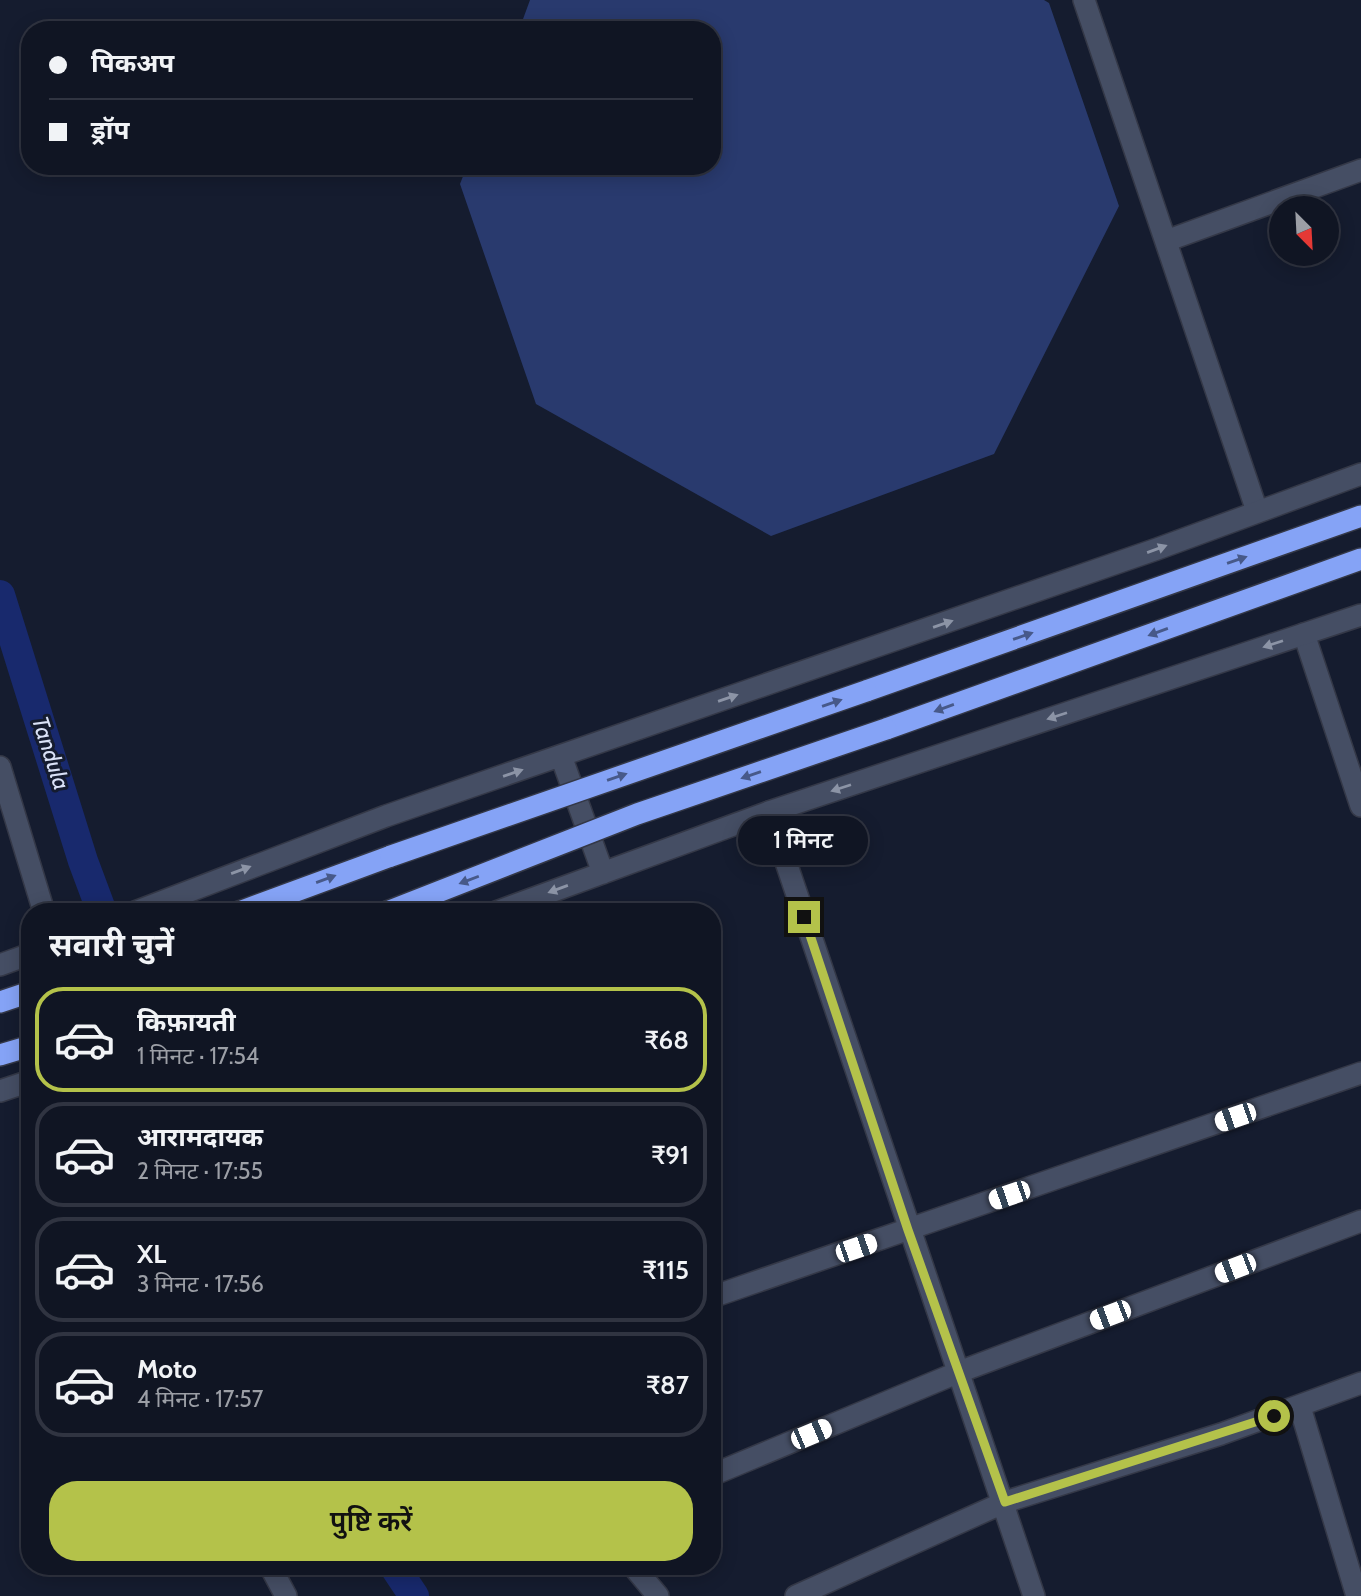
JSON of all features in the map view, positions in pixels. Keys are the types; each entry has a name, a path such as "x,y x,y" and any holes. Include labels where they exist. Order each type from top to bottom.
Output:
{"highway":[{"path":"264,903 1361,516"},
{"path":"410,903 637,814 886,729 1361,559"},
{"path":"0,1002 21,995"},
{"path":"0,1055 21,1049"}],"street":[{"path":"1084,0 1256,511"},
{"path":"1166,241 1361,170"},
{"path":"156,903 561,756 1361,474"},
{"path":"521,903 769,812 1361,615"},
{"path":"1304,634 1361,806"},
{"path":"561,756 603,873"},
{"path":"0,767 41,903"},
{"path":"769,812 908,1230 1005,1502 1034,1596"},
{"path":"0,965 21,957"},
{"path":"721,1294 1361,1073"},
{"path":"0,1091 21,1084"},
{"path":"721,1471 959,1372 1361,1221"},
{"path":"796,1596 1005,1502 1300,1406 1361,1382"},
{"path":"1300,1406 1357,1596"},
{"path":"275,1575 286,1596"},
{"path":"640,1575 657,1596"}],"shaded area":[{"path":"530,0 1044,0 1049,3 1119,206 994,454 771,536 536,404 460,184 464,175 721,175 721,21 522,21"}],"waterway":[{"name":"Tandula","path":"0,595 99,903"},
{"name":"Tandula","path":"400,1575 414,1596"}],"route":[{"path":"804,917 908,1230 1005,1502 1274,1416"}]}
